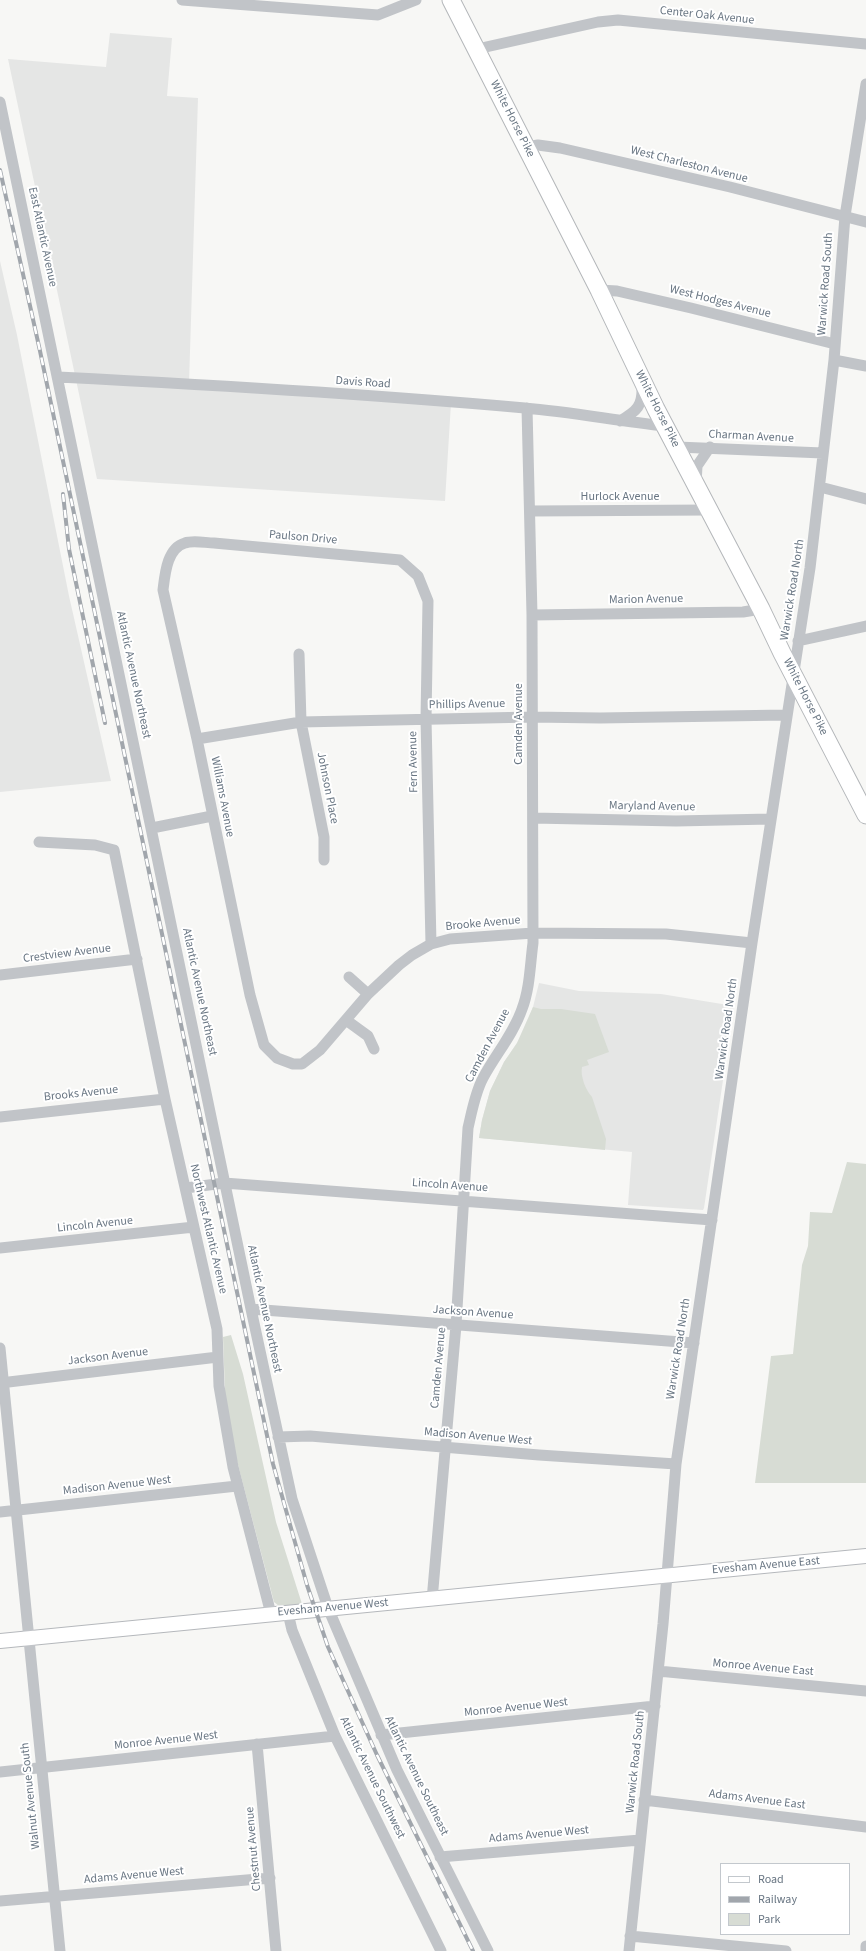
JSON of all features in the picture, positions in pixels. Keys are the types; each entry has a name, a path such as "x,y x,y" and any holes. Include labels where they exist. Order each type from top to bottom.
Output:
{"highway":[{"name":"White Horse Pike","path":"451,0 599,290 665,426 710,510 866,816"}],"main road":[{"name":"Evesham Avenue East","path":"667,1575 866,1556"},
{"name":"Evesham Avenue West","path":"0,1641 328,1608 432,1600 667,1575"}],"street":[{"path":"182,0 378,15 416,0"},
{"name":"Center Oak Avenue","path":"477,49 598,22 618,20 866,44"},
{"name":"Warwick Road South","path":"820,487 834,360 845,216 866,84"},
{"name":"East Atlantic Avenue","path":"0,102 58,377"},
{"name":"West Charleston Avenue","path":"526,147 538,145 560,148 730,187 866,222"},
{"name":"West Hodges Avenue","path":"599,290 616,290 835,344"},
{"path":"834,360 866,366"},
{"name":"Davis Road","path":"58,377 225,386 527,408 665,426"},
{"name":"Atlantic Avenue Northeast","path":"58,377 224,1183 278,1437 292,1499 328,1608"},
{"path":"620,421 634,411 642,402 642,380"},
{"name":"Camden Avenue","path":"432,1600 456,1324 468,1128 474,1102 482,1079 513,1031 522,1008 528,984 532,933 533,818 532,615 527,408"},
{"name":"Charman Avenue","path":"677,447 710,447 823,453"},
{"path":"696,484 697,466 710,447"},
{"path":"820,487 866,499"},
{"name":"Warwick Road North","path":"667,1575 676,1464 786,715 810,568 820,487"},
{"name":"Hurlock Avenue","path":"530,511 710,510"},
{"name":"Paulson Drive","path":"177,548 185,543 214,543 400,560 418,576 420,580"},
{"name":"Williams Avenue","path":"177,548 174,550 166,570 163,590 197,739 250,995 264,1045 269,1051"},
{"name":"Fern Avenue","path":"420,580 428,601 426,719 432,944"},
{"name":"Marion Avenue","path":"532,615 743,612 761,609"},
{"path":"798,641 866,626"},
{"name":"Johnson Place","path":"299,654 301,722 324,837 324,860"},
{"name":"Phillips Avenue","path":"197,739 301,722 532,717 600,718 786,715"},
{"path":"152,828 212,816"},
{"name":"Maryland Avenue","path":"533,818 676,821 771,819"},
{"name":"Northwest Atlantic Avenue","path":"39,842 95,845 114,850 165,1099 217,1329 219,1386 237,1486 271,1614"},
{"name":"Brooke Avenue","path":"269,1051 277,1058 293,1064 302,1064 320,1050 368,994 399,965 412,955 432,944 450,939 532,933 666,934 752,943"},
{"name":"Crestview Avenue","path":"0,975 137,959"},
{"path":"349,977 368,994"},
{"path":"346,1020 368,1036 374,1049"},
{"name":"Brooks Avenue","path":"0,1116 165,1099"},
{"name":"Lincoln Avenue","path":"186,1188 224,1183 712,1220"},
{"name":"Lincoln Avenue","path":"0,1248 194,1227"},
{"name":"Jackson Avenue","path":"251,1309 694,1343"},
{"name":"Walnut Avenue South","path":"0,1348 2,1383 60,1951"},
{"name":"Jackson Avenue","path":"2,1383 218,1357"},
{"name":"Madison Avenue West","path":"278,1437 310,1436 445,1448 676,1464"},
{"name":"Madison Avenue West","path":"0,1512 237,1486"},
{"name":"Warwick Road South","path":"629,1951 655,1706 667,1575"},
{"name":"Atlantic Avenue Southeast","path":"328,1608 381,1735 440,1857 488,1951"},
{"name":"Atlantic Avenue Southwest","path":"288,1613 292,1630 336,1736 441,1951"},
{"name":"Monroe Avenue East","path":"658,1671 866,1691"},
{"name":"Monroe Avenue West","path":"381,1735 655,1706"},
{"name":"Monroe Avenue West","path":"0,1772 336,1736"},
{"name":"Chestnut Avenue","path":"257,1744 276,1951"},
{"name":"Adams Avenue East","path":"644,1800 866,1826"},
{"name":"Adams Avenue West","path":"440,1857 640,1840"},
{"name":"Adams Avenue West","path":"0,1901 270,1878"},
{"path":"630,1936 786,1951"},
{"path":"866,1946 866,1951"}],"shaded area":[{"path":"110,33 172,38 167,96 198,98 189,383 451,403 445,501 97,479 8,59 106,67"},
{"path":"0,261 17,335 69,596 111,781 0,792"},
{"path":"539,983 579,991 661,994 734,1006 703,1210 628,1205 632,1152 479,1138 490,1091 504,1062 525,1028 533,1007"}],"green space":[{"path":"533,1007 595,1014 609,1052 587,1060 589,1065 582,1067 582,1075 586,1087 592,1097 606,1139 605,1150 479,1138 490,1091 504,1062 517,1043"},
{"path":"847,1162 866,1164 866,1483 755,1483 771,1356 793,1354 802,1265 808,1246 810,1212 832,1213"},
{"path":"231,1335 243,1374 276,1522 302,1604 279,1606 274,1602 226,1419 223,1337"}],"railway":[{"path":"0,170 40,351 273,1464 307,1585 328,1647 377,1755 473,1951"},
{"path":"63,494 69,549 105,723"}]}
